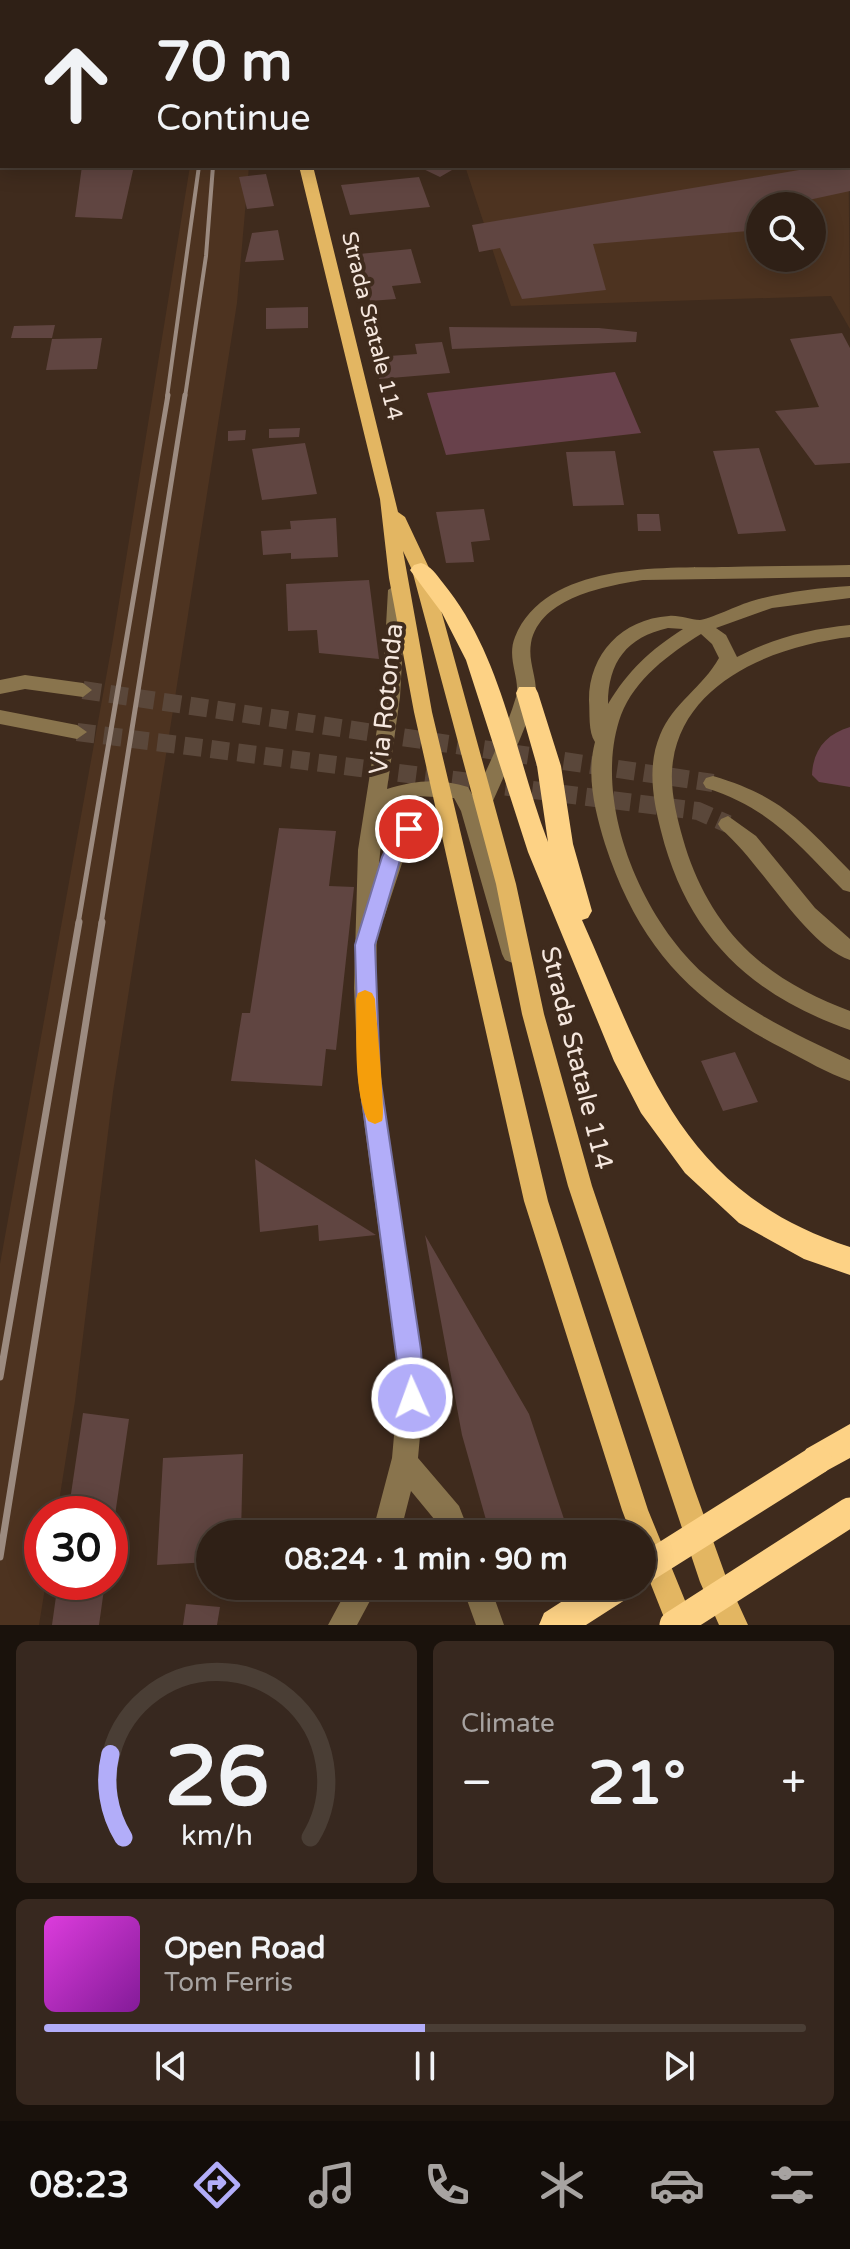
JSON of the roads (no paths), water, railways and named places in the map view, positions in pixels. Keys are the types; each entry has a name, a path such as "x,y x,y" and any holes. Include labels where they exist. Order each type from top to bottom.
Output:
{"highway":[{"path":"421,570 453,612 467,639 507,747 540,852 632,1071 652,1109 675,1144 736,1205 774,1230 819,1253 850,1261"},
{"path":"527,693 549,766 561,844 606,1005"},
{"path":"656,1561 850,1440"},
{"path":"674,1625 850,1512"},
{"path":"556,1625 594,1600"}],"main road":[{"name":"Strada Statale 114","path":"306,168 388,499 398,578 440,786 536,1201 635,1510 681,1625"},
{"name":"Strada Statale 114","path":"388,499 421,570 506,884 533,1014 580,1186 681,1488 714,1582 734,1625"}],"street":[{"path":"483,801 527,693 519,672 518,651 524,631 553,602 611,578 643,574 850,571"},
{"name":"Via Rotonda","path":"390,1520 405,1463 412,1416 411,1365 369,1077 365,945 368,850 391,697 398,578"},
{"path":"602,754 608,724 622,694 641,670 668,646 701,626 741,609 777,599 850,592"},
{"path":"718,676 728,658 726,649 720,639 701,626 680,621 660,623 626,637 613,648 604,664 599,686 601,785 618,850 647,920 674,959 702,988 737,1013 850,1071"},
{"path":"850,631 803,637 755,655 718,676 691,701 671,732 663,760 668,818 678,855 699,905 718,934 746,963 785,989 850,1021"},
{"path":"0,687 25,682 83,690"},
{"path":"0,717 77,732"},
{"path":"713,783 739,789 771,805 797,827 850,884"},
{"path":"374,802 419,786 440,786 461,792 471,811 491,886 533,1014"},
{"path":"365,945 391,857 400,838 409,829 430,824 449,825"},
{"path":"728,824 770,862 819,927 850,951"},
{"path":"405,1463 451,1520"},
{"path":"342,1625 356,1600"},
{"path":"481,1600 490,1625"}],"tunnel":[{"path":"83,690 713,783"},
{"path":"77,732 698,811 728,824"}],"railway":[{"path":"167,397 199,168"},
{"path":"185,397 206,256 213,168"},
{"path":"78,924 168,395"},
{"path":"101,924 185,395"},
{"path":"0,1377 79,922"},
{"path":"0,1557 102,922"}]}
